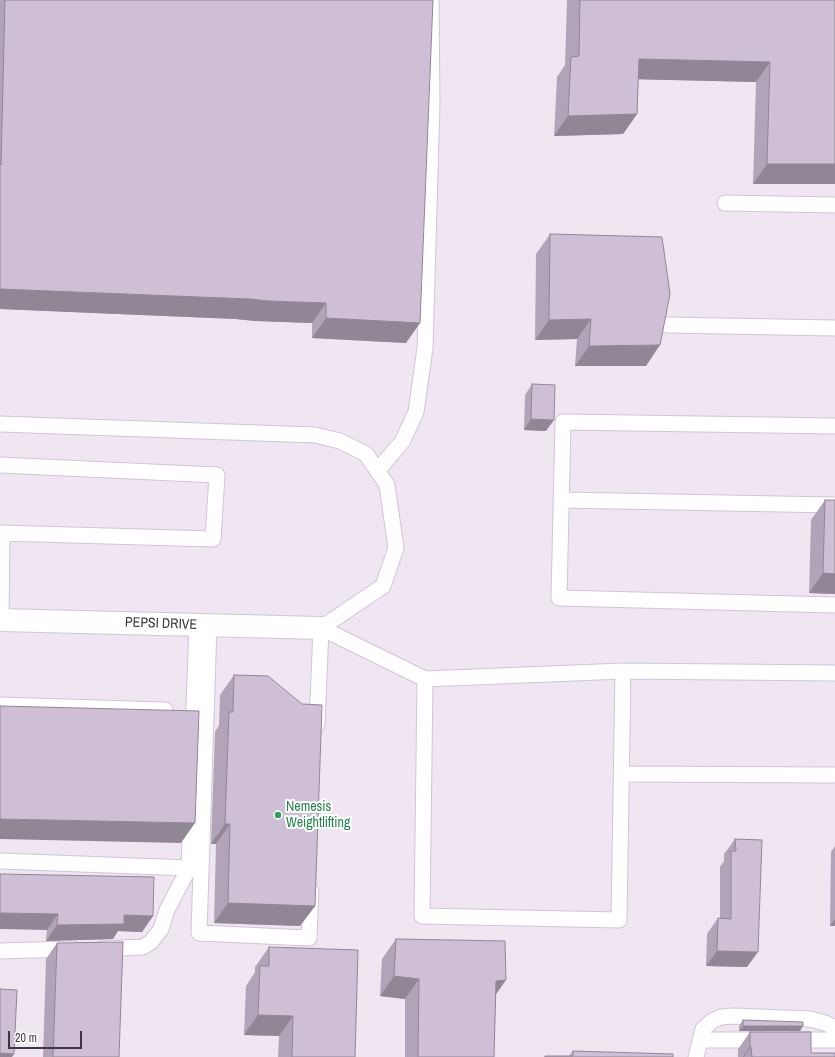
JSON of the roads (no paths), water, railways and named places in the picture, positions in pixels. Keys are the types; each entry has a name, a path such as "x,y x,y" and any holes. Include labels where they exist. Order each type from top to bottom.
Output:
{"street":[{"name":"PEPSI DRIVE","path":"0,620 321,628"}],"lane":[{"path":"378,471 402,442 416,412 425,348 432,104 431,0"},
{"path":"725,203 835,205"},
{"path":"667,325 835,328"},
{"path":"835,426 563,422 559,598 835,605"},
{"path":"0,424 315,435 340,440 366,454 387,485 396,548 383,586 321,628"},
{"path":"0,465 217,475 213,539 1,533 0,620"},
{"path":"561,500 835,505"},
{"path":"0,951 143,947 151,942 161,929 167,910 189,868 194,711 203,625"},
{"path":"203,625 200,933 309,938 311,875"},
{"path":"321,628 425,679 623,671 835,672"},
{"path":"317,740 321,628"},
{"path":"425,679 422,916 619,920 623,671"},
{"path":"0,705 194,711"},
{"path":"622,774 835,775"},
{"path":"0,861 189,868"},
{"path":"696,1057 703,1028 712,1021 721,1017 733,1016 810,1019 825,1023 835,1028"},
{"path":"700,1040 835,1040"}],"place":[{"name":"Nemesis Weightlifting","path":"278,815"}]}
